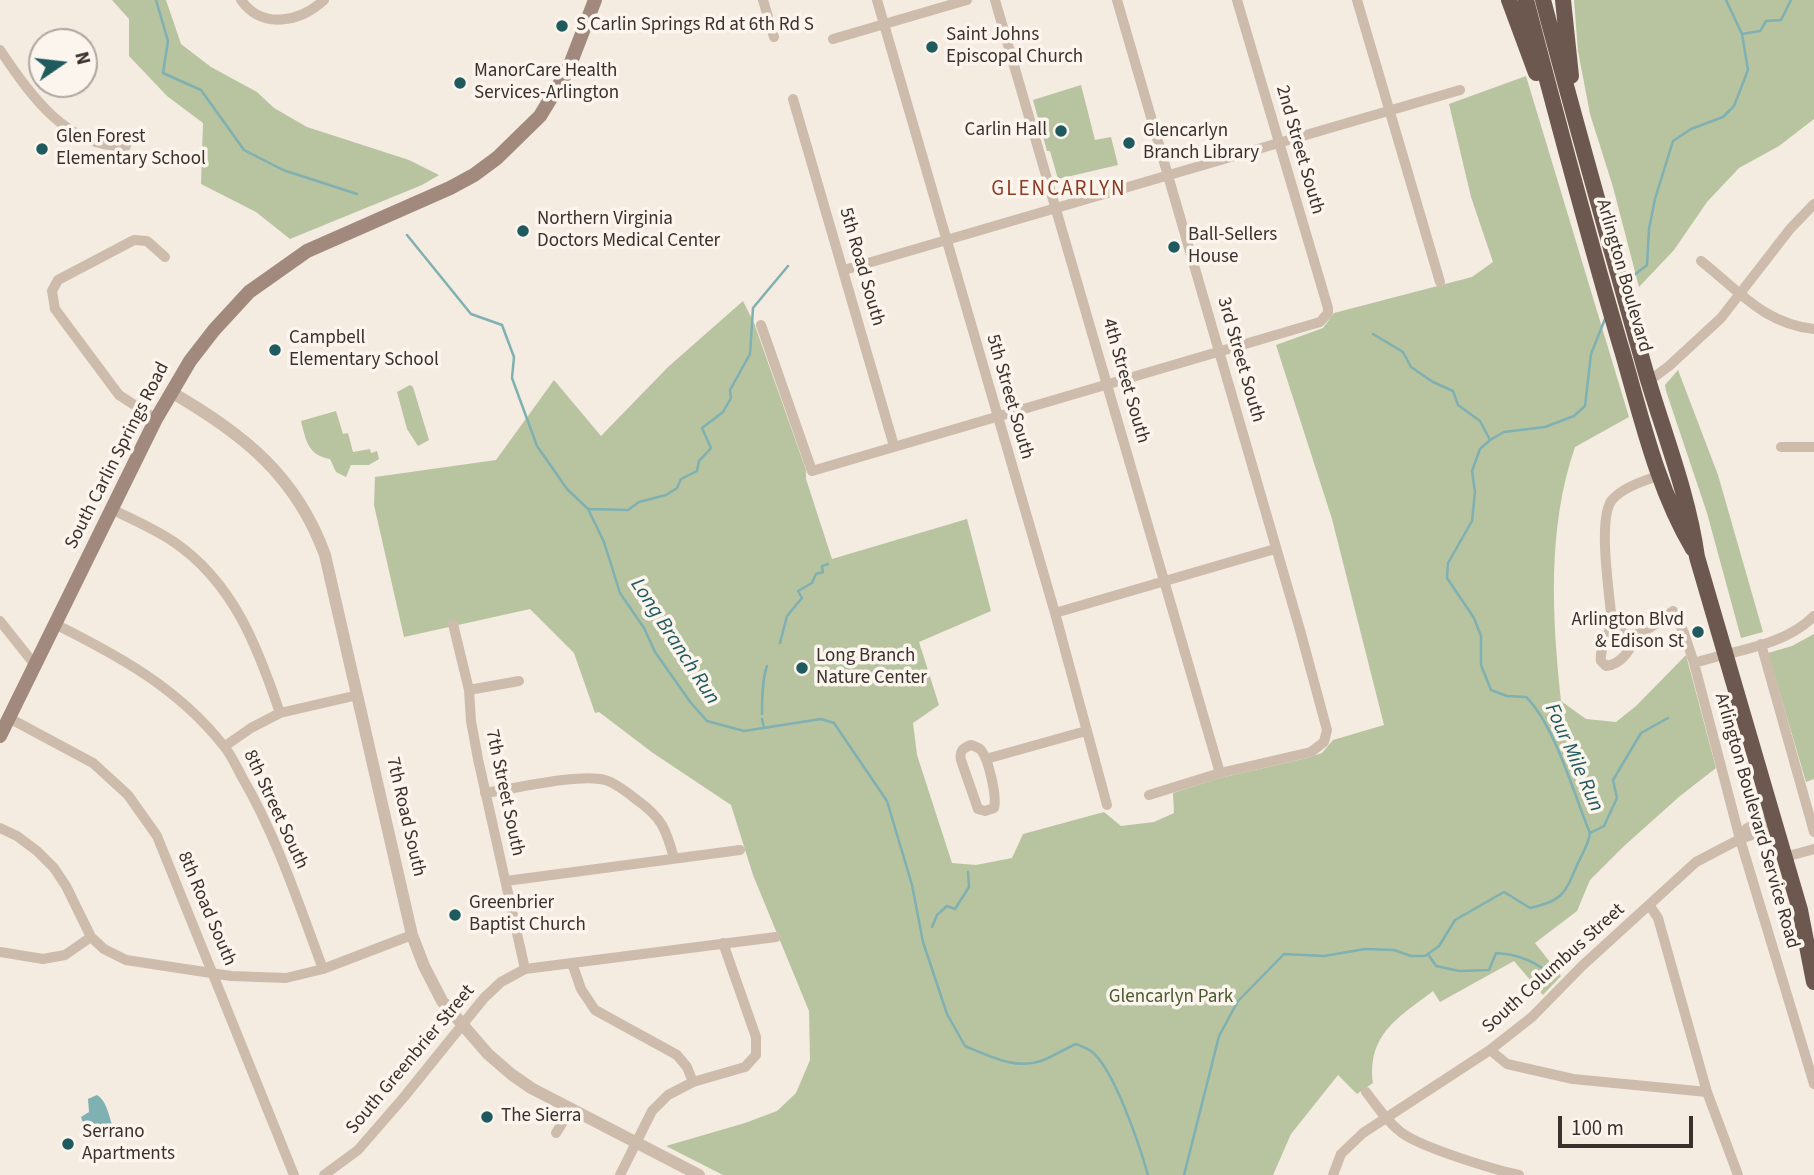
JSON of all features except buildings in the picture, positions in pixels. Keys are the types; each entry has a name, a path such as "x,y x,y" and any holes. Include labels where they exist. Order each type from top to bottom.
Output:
{"highway":[{"path":"1509,0 1577,164"},
{"name":"Arlington Boulevard","path":"1526,0 1577,164 1604,225 1648,381 1689,510 1697,557 1800,910 1814,982"},
{"name":"Arlington Boulevard","path":"1543,0 1592,250 1660,475 1679,526 1697,557"},
{"path":"1563,0 1577,164"},
{"name":"Arlington Boulevard","path":"1800,910 1814,940"}],"main road":[{"name":"South Carlin Springs Road","path":"0,736 156,419 190,361 214,330 249,292 307,251 450,188 497,158 540,116 568,70 595,0"}],"street":[{"path":"241,0 251,12 260,17 280,20 304,14 324,0"},
{"path":"763,0 774,37"},
{"name":"5th Street South","path":"877,0 1055,613 1107,805"},
{"path":"833,40 967,0"},
{"name":"4th Street South","path":"995,0 1220,772"},
{"name":"3rd Street South","path":"1117,0 1327,730 1324,742 1311,752 1220,772"},
{"name":"2nd Street South","path":"1220,352 1320,322 1328,311 1237,0"},
{"path":"1357,0 1440,282"},
{"path":"0,50 42,108 60,123 100,144 111,147 126,146"},
{"path":"844,270 1460,90"},
{"name":"5th Road South","path":"793,99 894,446"},
{"path":"1648,381 1669,366 1721,318 1790,229 1814,204"},
{"path":"156,419 119,395 55,309 52,291 58,280 134,240 147,241 165,257"},
{"path":"1701,261 1727,281 1739,295 1780,321 1814,329"},
{"path":"761,325 812,471 1220,352"},
{"name":"7th Road South","path":"171,391 263,457 284,478 305,508 325,555 412,935 442,1001 488,1054 511,1074 570,1109 699,1175"},
{"path":"1781,447 1814,447"},
{"path":"1612,623 1626,635 1637,634 1630,650 1613,665 1606,666 1600,655 1612,623 1604,526 1608,506 1620,493 1660,475"},
{"path":"111,509 174,542 216,580 243,618 264,662 280,713"},
{"path":"1055,613 1275,550"},
{"name":"Arlington Boulevard Service Road","path":"1637,634 1648,630 1673,611 1684,633 1740,839 1814,1084"},
{"path":"1694,663 1791,634 1814,616"},
{"path":"0,621 35,664"},
{"name":"8th Street South","path":"55,624 140,669 173,694 225,746 268,828 323,970"},
{"name":"7th Street South","path":"453,624 469,690 471,721 485,793 524,969"},
{"path":"1761,644 1814,832"},
{"path":"469,690 519,681"},
{"path":"225,746 280,713 358,695"},
{"name":"8th Road South","path":"9,718 93,763 128,795 157,836 294,1175"},
{"path":"986,759 1086,731"},
{"path":"971,745 980,749 986,759 996,799 994,808 985,811 978,809 960,754 963,748 971,745"},
{"path":"1150,795 1220,772"},
{"path":"485,793 585,778 606,780 656,814 667,832 674,858"},
{"name":"South Columbus Street","path":"1333,1175 1341,1154 1363,1133 1490,1050 1532,1017 1581,966 1696,862 1775,822"},
{"path":"0,828 17,836 54,868 91,937 104,949 126,960 214,974 286,978 323,970 412,935"},
{"path":"1785,857 1814,849"},
{"path":"506,881 740,850"},
{"path":"1650,906 1658,918 1707,1092 1738,1175"},
{"path":"0,952 43,959 65,956 91,937"},
{"name":"South Greenbrier Street","path":"324,1175 358,1150 484,998 501,982 524,969 776,937"},
{"path":"620,1175 652,1111 668,1095 693,1082 745,1067 756,1055 756,1037 723,943"},
{"path":"572,963 580,989 595,1010 677,1055 687,1067 693,1082"},
{"path":"1490,1050 1507,1064 1573,1079 1707,1092"},
{"path":"1366,1092 1385,1118 1402,1133 1433,1147 1519,1175"},
{"path":"556,1132 570,1109"}],"green space":[{"path":"112,0 166,0 181,44 211,67 257,92 274,108 307,127 409,160 439,175 422,185 290,239 256,212 201,184 203,123 167,96 129,56 129,19"},
{"path":"1574,0 1814,0 1814,119 1779,146 1739,168 1707,202 1674,250 1639,287 1613,187 1590,114 1578,51"},
{"name":"Glencarlyn Park","path":"1526,76 1629,417 1575,447 1566,478 1554,573 1555,637 1561,701 1586,719 1616,722 1636,706 1686,655 1716,768 1623,847 1590,880 1577,911 1535,943 1561,976 1543,995 1514,961 1440,1002 1433,991 1388,1028 1375,1051 1373,1083 1357,1094 1338,1075 1291,1134 1273,1175 723,1175 666,1146 777,1111 796,1093 810,1060 809,1011 753,875 731,805 653,753 599,712 595,713 574,653 530,609 404,637 374,505 375,477 496,460 554,380 601,436 668,367 743,301 754,323 806,470 806,479 832,559 967,519 991,611 919,642 939,705 913,723 917,755 952,863 976,865 1012,858 1023,834 1104,812 1121,826 1154,822 1174,813 1173,793 1220,778 1307,758 1322,753 1333,740 1384,725 1332,519 1276,345 1323,328 1334,313 1472,277 1493,262 1471,197 1449,104"},
{"path":"1081,85 1095,140 1111,137 1118,165 1058,179 1033,100"},
{"path":"1678,370 1718,475 1763,632 1741,638 1707,513 1666,391 1665,385"},
{"path":"410,385 413,387 429,440 418,446 407,429 397,392"},
{"path":"336,411 343,434 348,433 353,452 370,449 371,453 377,451 379,459 369,465 351,465 346,477 336,472 330,459 312,450 301,421"},
{"path":"1814,634 1814,779 1806,782 1768,653 1792,646"}],"water":[{"path":"97,1095 105,1104 112,1125 98,1131 94,1123 84,1125 81,1117 89,1112 88,1099"}],"waterway":[{"name":"Long Branch Run","path":"156,0 168,41 163,73 201,90 244,150 283,170 357,194"},
{"name":"Four Mile Run","path":"1628,280 1647,265 1649,229 1655,199 1673,141 1691,129 1723,117 1734,106 1748,70 1742,34 1726,0"},
{"path":"1742,34 1760,31 1766,21 1781,20 1791,0"},
{"name":"Long Branch Run","path":"407,235 471,314 502,325 514,357 512,378 537,446 567,489 588,509 604,542 620,593 644,628 655,652 691,703 707,721 744,731 821,719 834,723 887,801 912,885 923,942 947,1014 965,1046 1003,1061 1022,1064 1041,1061 1076,1044 1091,1051 1100,1060 1117,1090 1148,1175"},
{"path":"589,509 628,510 639,502 666,495 677,488 681,479 697,471 699,461 711,448 702,428 723,412 731,398 730,390 750,354 753,308 788,266"},
{"name":"Four Mile Run","path":"1184,1175 1219,1036 1238,1001 1284,954 1324,956 1365,949 1394,950 1411,956 1425,956 1439,946 1455,920 1504,892 1530,908 1556,899 1569,883 1590,833 1563,761 1546,725 1526,697 1507,696 1491,690 1481,665 1481,636 1474,618 1447,578 1448,563 1472,521 1475,492 1472,471 1480,449 1504,432 1545,427 1574,416 1585,406 1591,354 1605,319"},
{"path":"1373,334 1403,352 1411,367 1433,382 1453,391 1458,405 1480,421 1490,440"},
{"path":"780,643 787,616 802,598 798,591 812,583 816,574 823,572 822,566 828,564"},
{"path":"762,714 763,683 767,666"},
{"path":"1590,833 1604,826 1617,798 1613,780 1641,733 1668,718"},
{"path":"762,719 764,728"},
{"path":"932,927 937,915 947,906 955,909 969,887 968,872"},
{"path":"1428,954 1436,966 1459,971 1489,970 1496,953 1512,955 1534,963 1553,977"}],"place":[{"name":"S Carlin Springs Rd at 6th Rd S","path":"562,26"},
{"name":"Saint Johns Episcopal Church","path":"932,47"},
{"name":"ManorCare Health Services-Arlington","path":"460,83"},
{"name":"Carlin Hall","path":"1061,131"},
{"name":"Glencarlyn Branch Library","path":"1129,143"},
{"name":"Glen Forest Elementary School","path":"42,149"},
{"name":"Northern Virginia Doctors Medical Center","path":"523,231"},
{"name":"Ball-Sellers House","path":"1174,247"},
{"name":"Campbell Elementary School","path":"275,350"},
{"name":"Arlington Blvd & Edison St","path":"1698,632"},
{"name":"Long Branch Nature Center","path":"802,668"},
{"name":"Greenbrier Baptist Church","path":"455,915"},
{"name":"The Sierra","path":"487,1117"},
{"name":"Serrano Apartments","path":"68,1144"}],"district":[{"name":"GLENCARLYN","path":"1059,190"}]}
